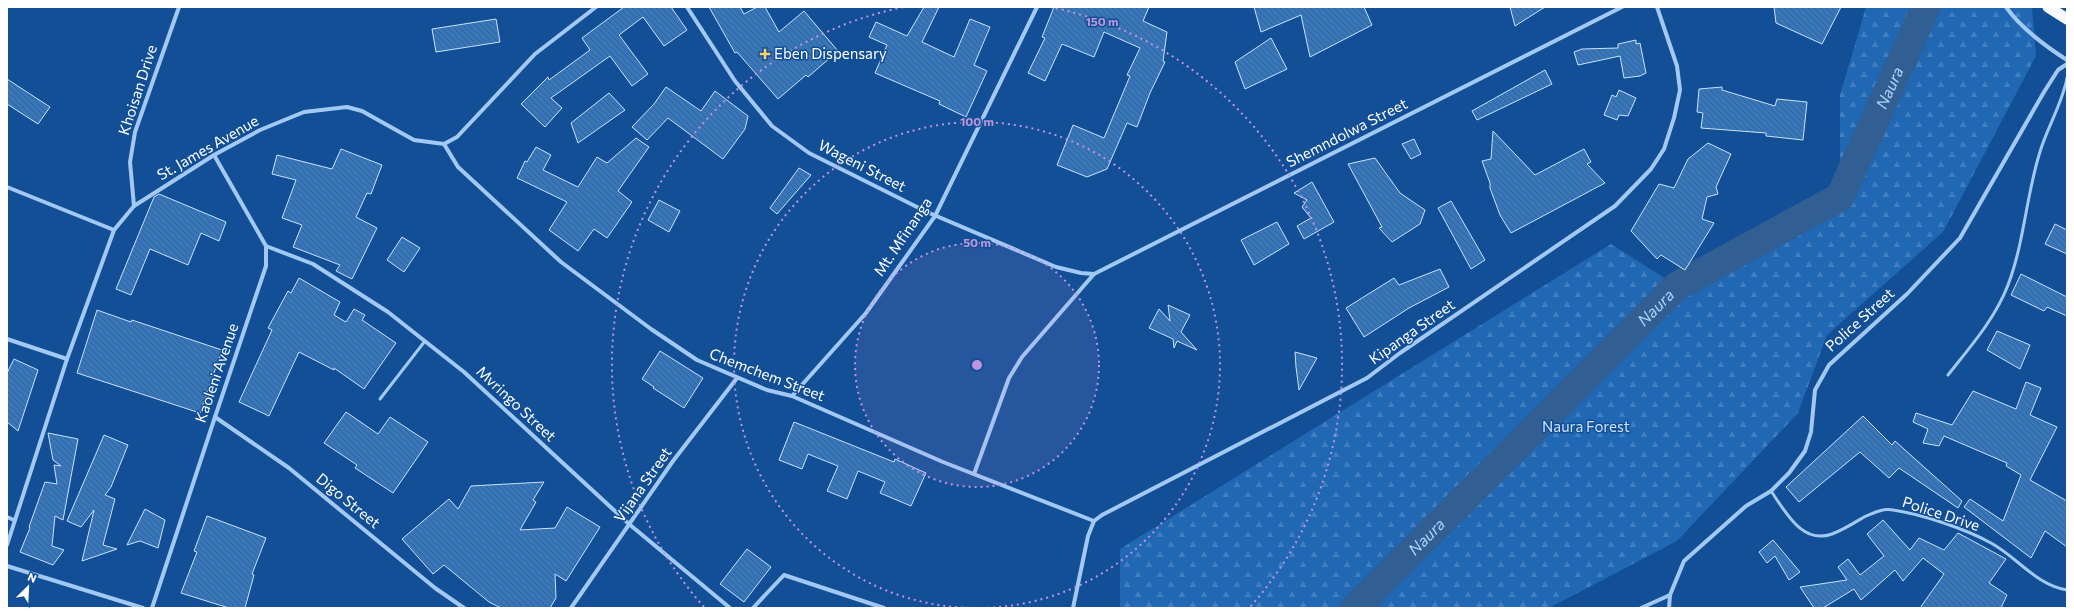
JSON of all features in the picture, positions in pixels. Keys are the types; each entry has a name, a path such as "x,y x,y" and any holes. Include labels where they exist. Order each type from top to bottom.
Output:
{"highway":[{"path":"2048,7 2067,18"}],"street":[{"path":"172,7 178,8"},
{"path":"444,144 457,137 535,54 596,7"},
{"name":"Wageni Street","path":"687,7 735,81 772,126 808,153 935,216 1056,267 1081,274"},
{"name":"Mt. Mfinanga","path":"792,396 866,313 935,216 1036,7"},
{"name":"Shemndolwa Street","path":"1081,274 1094,274 1622,7"},
{"name":"Kipanga Street","path":"1094,521 1102,515 1367,378 1400,353 1615,206 1651,170 1664,149 1674,118 1680,90 1677,66 1657,7"},
{"path":"2006,7 2013,17 2053,51 2067,60"},
{"name":"Khoisan Drive","path":"134,206 130,162 135,132 178,8"},
{"name":"Police Street","path":"1670,608 1670,595 1684,561 1746,506 1771,491 1789,473 1805,452 1811,432 1815,390 1829,365 1907,294 1960,238 2044,92 2058,70 2067,64"},
{"name":"St. James Avenue","path":"7,544 67,359 114,230 134,206 214,155 260,130 304,112 332,107 347,107 362,111 414,140 444,144"},
{"name":"Chemchem Street","path":"444,144 458,167 561,262 651,329 697,360 767,390 792,396 974,474 1094,521"},
{"name":"Kaoleni Avenue","path":"152,608 214,417 266,266 266,246 214,155"},
{"path":"7,187 114,230"},
{"name":"Mvringo Street","path":"266,246 313,264 388,312 464,372 629,524 730,608"},
{"path":"974,474 1009,378 1022,357 1094,274"},
{"path":"7,339 67,359"},
{"name":"Vijana Street","path":"571,608 673,461 737,378"},
{"name":"Digo Street","path":"214,417 289,468 435,588 464,608"},
{"path":"7,517 14,520"},
{"path":"1073,608 1088,536 1094,521"},
{"path":"7,566 143,608"},
{"path":"753,608 784,575 884,608"},
{"path":"1641,608 1670,595"}],"lane":[{"path":"1948,375 1987,326 2008,286 2018,253 2032,180 2044,139 2065,91 2067,78"},
{"path":"380,399 425,341"},
{"name":"Police Drive","path":"1771,491 1796,526 1807,533 1818,536 1832,534 1877,511 1892,509 1941,523 1991,543 2044,582 2067,590"}],"green space":[{"name":"Naura Forest","path":"1866,7 2032,7 2036,56 1943,232 1827,335 1798,413 1677,541 1549,608 1120,608 1120,549 1611,244 1677,286 1840,197 1840,95"}],"building":[{"path":"624,7 671,7 687,30 664,46 643,17 619,35 648,74 632,86 610,56 551,98 562,108 545,127 521,104 548,77 549,80 590,50 582,38"},
{"path":"709,7 740,7 744,14 757,7 765,7 779,32 804,11 838,51 808,77 806,75 778,99 737,52 735,53"},
{"path":"924,7 939,7 922,42 954,57 970,19 990,27 974,65 987,71 966,117 939,104 940,101 875,73 887,45 869,37 876,22 907,36"},
{"path":"1054,7 1149,7 1143,21 1167,32 1163,61 1165,62 1150,93 1137,127 1127,123 1107,169 1087,177 1057,165 1073,125 1104,138 1130,76 1127,75 1140,48 1104,32 1094,57 1062,44 1045,81 1028,73 1045,38 1042,37"},
{"path":"1254,7 1364,7 1372,25 1310,57 1301,15 1261,32"},
{"path":"1510,7 1545,7 1515,26"},
{"path":"1774,7 1841,7 1822,44 1776,23"},
{"path":"496,19 500,42 436,52 432,29"},
{"path":"1271,38 1287,69 1245,89 1235,62"},
{"path":"1636,40 1636,44 1640,43 1646,73 1640,76 1624,78 1620,56 1578,65 1574,52 1582,49 1618,48 1618,44"},
{"path":"1545,70 1552,84 1477,120 1472,111"},
{"path":"7,79 50,107 38,124 7,104"},
{"path":"666,87 701,111 715,91 748,116 745,129 723,159 668,118 647,140 632,127 654,104"},
{"path":"1722,87 1722,90 1775,106 1777,99 1807,102 1803,140 1766,136 1766,133 1701,128 1703,113 1697,112 1699,89"},
{"path":"1619,90 1636,98 1628,116 1619,115 1617,120 1604,115 1612,95 1616,97"},
{"path":"609,93 625,110 578,143 571,123"},
{"path":"1493,131 1535,175 1584,149 1591,162 1587,164 1605,183 1511,233 1500,215 1482,161 1491,159"},
{"path":"636,138 649,147 618,191 632,202 607,238 594,229 578,251 549,230 567,202 517,178 525,161 527,162 536,147 551,155 543,170 578,187 597,157 607,163"},
{"path":"1414,139 1421,154 1411,159 1402,144"},
{"path":"1708,143 1731,154 1716,187 1718,194 1707,197 1702,219 1714,223 1685,270 1661,255 1657,259 1631,231 1659,184 1674,188 1688,159"},
{"path":"341,149 382,165 371,194 367,193 356,217 377,228 352,279 336,271 340,265 293,247 302,225 282,218 296,180 272,174 277,155 332,169"},
{"path":"1375,158 1400,193 1425,210 1420,224 1392,242 1379,228 1382,227 1348,164"},
{"path":"799,168 811,175 777,214 770,208"},
{"path":"1312,182 1334,222 1304,239 1297,226 1311,218 1302,207 1307,200 1294,193"},
{"path":"159,194 226,222 219,241 201,233 188,265 150,249 131,295 116,289 154,197"},
{"path":"659,200 680,211 669,232 648,220"},
{"path":"1451,201 1485,260 1471,269 1438,208"},
{"path":"1277,222 1289,244 1254,265 1241,240"},
{"path":"2055,224 2067,230 2067,254 2045,244"},
{"path":"402,237 420,248 404,272 387,260"},
{"path":"1440,269 1449,287 1409,308 1364,337 1346,308 1394,278 1399,285"},
{"path":"2021,274 2067,297 2067,316 2047,307 2044,311 2011,295"},
{"path":"299,278 340,302 334,315 346,322 354,309 365,315 362,320 396,343 364,389 334,368 334,370 299,352 269,416 239,402 272,330 268,328 288,291 291,293"},
{"path":"1168,305 1190,315 1181,332 1197,350 1177,341 1174,348 1173,339 1149,328 1159,309 1170,321"},
{"path":"97,310 222,350 200,413 77,373"},
{"path":"1997,331 2030,345 2020,369 1987,350"},
{"path":"660,351 703,378 684,408 642,379"},
{"path":"1295,352 1317,358 1299,390 1296,367"},
{"path":"14,359 38,370 18,431 7,422 7,373"},
{"path":"2026,382 2041,388 2030,415 2057,427 2030,480 2067,501 2067,547 2045,531 2031,558 1964,507 1970,499 2003,521 2021,475 2006,466 2007,463 1944,436 1939,446 1923,443 1928,429 1913,422 1916,413 1952,425 1973,391 2016,409"},
{"path":"346,412 378,434 390,417 428,442 393,493 355,468 357,465 324,443"},
{"path":"1863,416 1892,445 1895,441 1962,501 1958,508 1899,468 1889,478 1860,452 1799,502 1786,487"},
{"path":"794,422 894,462 895,459 926,473 911,506 880,493 885,482 858,471 847,499 827,491 838,466 808,454 802,469 779,460"},
{"path":"48,433 78,439 63,520 55,516 52,546 64,550 53,565 20,552 30,528 29,527 45,482 57,484 54,465 61,466 53,460"},
{"path":"104,435 128,445 111,487 105,495 115,499 103,545 117,549 82,561 94,510 81,527 67,521"},
{"path":"544,482 533,500 536,502 520,530 555,528 567,507 600,527 566,581 555,574 556,598 550,608 501,608 489,602 444,565 433,574 402,539 449,499 458,509 471,486"},
{"path":"145,509 165,520 158,548 140,541 127,545"},
{"path":"207,516 266,538 252,574 254,575 245,608 229,608 181,593 197,552 194,551"},
{"path":"1883,520 1910,550 1919,538 1944,550 1958,533 2006,559 1989,583 2007,595 2001,608 1920,608 1944,574 1923,558 1903,581 1895,570 1861,600 1854,589 1823,608 1814,608 1800,587 1847,580 1838,567 1848,559 1860,575 1884,556 1867,534"},
{"path":"1773,540 1800,572 1789,580 1775,556 1767,563 1759,552"},
{"path":"747,549 771,567 744,602 720,584"}],"waterway":[{"name":"Naura","path":"1355,608 1677,286 1840,197 1926,7"}],"place":[{"name":"Eben Dispensary","path":"765,54"}]}
